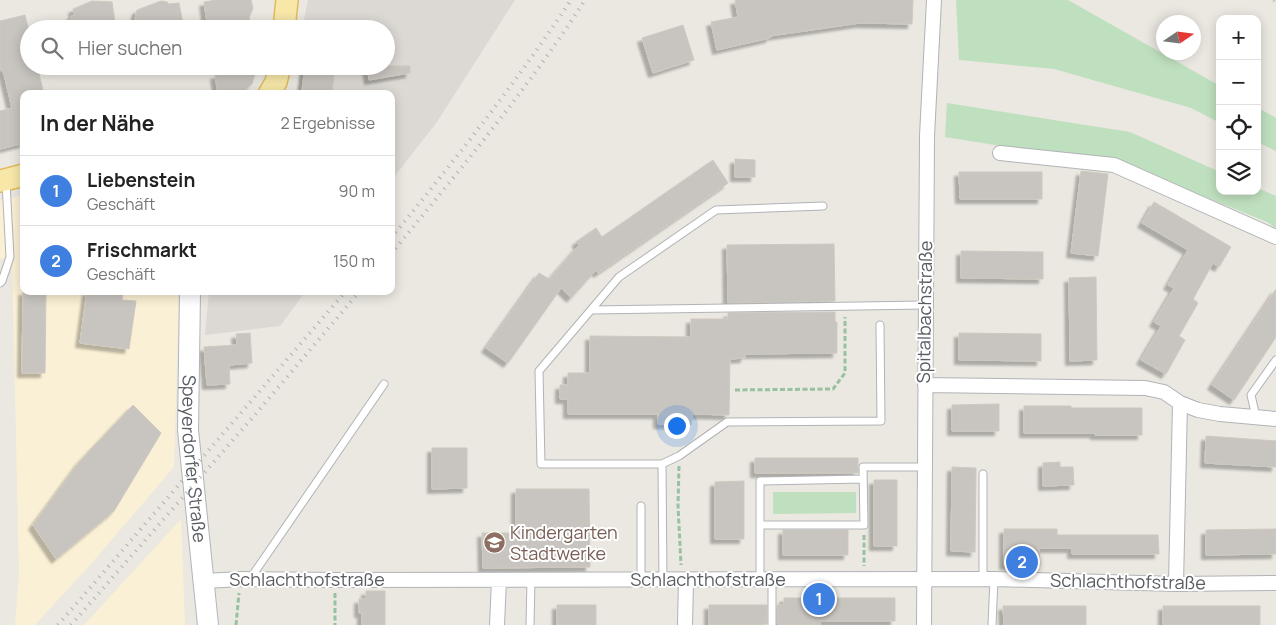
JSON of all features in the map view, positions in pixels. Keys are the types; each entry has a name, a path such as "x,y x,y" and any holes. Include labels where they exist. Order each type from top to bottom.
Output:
{"main road":[{"path":"285,20 287,0"},
{"path":"271,90 278,75"}],"street":[{"name":"Spitalbachstraße","path":"924,625 927,136 934,0"},
{"path":"1000,153 1114,165 1276,237"},
{"name":"Speyerdorfer Straße","path":"190,295 188,430 190,464 205,581 208,625"},
{"path":"925,385 1145,388 1164,392 1180,404 1198,410 1276,419"},
{"path":"1176,584 1180,404"},
{"name":"Schlachthofstraße","path":"205,581 245,579 988,579 1176,584 1276,583"},
{"path":"497,625 499,580"},
{"path":"685,625 686,580"}],"lane":[{"path":"0,283 10,257 10,178"},
{"path":"823,206 716,210 619,277 538,371 541,464 662,464 679,456 727,422 881,421 880,325"},
{"path":"591,310 926,305"},
{"path":"1256,417 1251,395 1276,360"},
{"path":"245,579 384,384"},
{"path":"662,464 662,580"},
{"path":"760,525 864,525 863,467 925,467"},
{"path":"983,474 992,625"},
{"path":"772,625 760,525 760,480 863,479"},
{"path":"640,506 641,580"},
{"path":"530,625 531,580"}],"path":[{"path":"735,390 832,389 845,373 845,306"},
{"path":"679,456 680,563 686,580"},
{"path":"864,525 864,579"},
{"path":"236,625 245,579"},
{"path":"334,580 336,625"}],"shaded area":[{"path":"308,0 515,0 437,122 395,176 395,90 298,90 299,75 395,75 395,20 304,20"},
{"path":"20,196 20,295 179,295 174,467 91,564 35,625 15,625 19,576 12,257 0,259 0,201"},
{"path":"209,295 303,295 280,326 205,335"},
{"path":"181,519 185,625 84,625"}],"green space":[{"path":"956,0 1068,0 1156,50 1156,60 1174,60 1216,84 1216,121 1191,108 1054,69 959,60"},
{"path":"947,103 1130,132 1216,170 1216,195 1261,195 1261,190 1276,196 1276,228 1267,222 1121,163 1063,156 945,137"},
{"path":"1261,109 1276,118 1276,151 1261,144"},
{"path":"773,492 856,492 856,513 773,514"}],"building":[{"path":"251,0 253,8 250,20 207,20 204,2"},
{"path":"735,0 913,0 912,24 860,23 770,36 770,38 717,50 711,22 738,17"},
{"path":"92,1 112,2 115,20 70,20 71,16 74,15 73,9"},
{"path":"161,1 169,4 179,3 182,20 135,20 137,10"},
{"path":"25,15 26,20 20,20 20,75 39,75 43,90 20,90 20,144 0,149 0,111 12,108 4,74 0,70 0,21"},
{"path":"683,25 694,60 653,73 642,38"},
{"path":"395,66 410,66 410,73 369,80 368,75 395,75"},
{"path":"215,75 255,75 252,84 245,90 217,90"},
{"path":"304,75 334,75 332,90 302,90"},
{"path":"735,159 755,160 755,177 735,177"},
{"path":"713,160 728,183 598,273 596,270 571,298 561,288 508,363 486,348 539,273 549,279 579,245 576,242 596,228 602,237"},
{"path":"1081,171 1108,174 1098,256 1071,253"},
{"path":"959,172 1042,172 1042,199 960,199"},
{"path":"1154,202 1231,247 1219,267 1213,263 1193,299 1198,303 1179,336 1185,340 1166,374 1141,360 1161,326 1154,322 1174,288 1168,285 1188,250 1142,223"},
{"path":"834,244 835,301 728,303 727,245"},
{"path":"961,251 1043,252 1043,279 961,278"},
{"path":"1096,277 1097,360 1070,361 1069,278"},
{"path":"1276,289 1276,337 1234,400 1212,385"},
{"path":"23,295 46,295 45,373 22,373"},
{"path":"86,295 123,295 122,300 136,301 129,349 80,343"},
{"path":"835,312 835,322 837,322 837,353 745,354 745,358 730,359 729,415 692,414 691,425 658,424 658,414 568,414 568,399 560,399 560,385 568,385 568,373 590,373 590,336 691,337 691,319 728,319 728,313"},
{"path":"250,333 252,363 229,365 230,384 207,385 204,347 237,345 236,334"},
{"path":"959,333 1041,334 1041,361 959,360"},
{"path":"999,404 999,431 952,431 952,405"},
{"path":"133,405 161,433 114,511 56,559 33,525 80,461"},
{"path":"1024,406 1142,408 1142,435 1024,433"},
{"path":"1206,436 1276,441 1276,467 1205,463"},
{"path":"432,448 467,448 467,488 432,489"},
{"path":"755,458 858,458 858,473 755,473"},
{"path":"1060,462 1060,467 1073,467 1074,485 1043,486 1043,463"},
{"path":"952,467 976,468 975,552 951,551"},
{"path":"874,480 897,480 897,546 874,546"},
{"path":"744,481 744,539 715,539 715,482"},
{"path":"516,489 589,489 590,567 483,568 482,533 516,533"},
{"path":"1004,529 1057,529 1057,535 1158,535 1159,554 1072,554 1072,548 1039,548 1040,565 1004,565"},
{"path":"1276,529 1276,554 1206,555 1206,530"},
{"path":"783,530 848,530 848,555 783,555"},
{"path":"366,591 385,591 385,625 362,625 362,613 359,613 359,599 366,599"},
{"path":"784,598 895,598 895,621 820,621 820,625 777,624 777,605 784,605"},
{"path":"557,605 596,605 596,625 557,625"},
{"path":"709,605 767,605 767,624 709,625"},
{"path":"1003,606 1086,606 1086,625 1004,625"},
{"path":"1163,606 1260,606 1260,625 1163,625"}],"railway":[{"path":"395,233 484,121 529,61 571,0"},
{"path":"395,249 516,98 585,0"},
{"path":"58,625 343,295"},
{"path":"71,625 254,416 357,295"}],"place":[{"name":"Kindergarten Stadtwerke","path":"494,543"},
{"name":"Frischmarkt","path":"1022,562"},
{"name":"Liebenstein","path":"819,599"}]}
